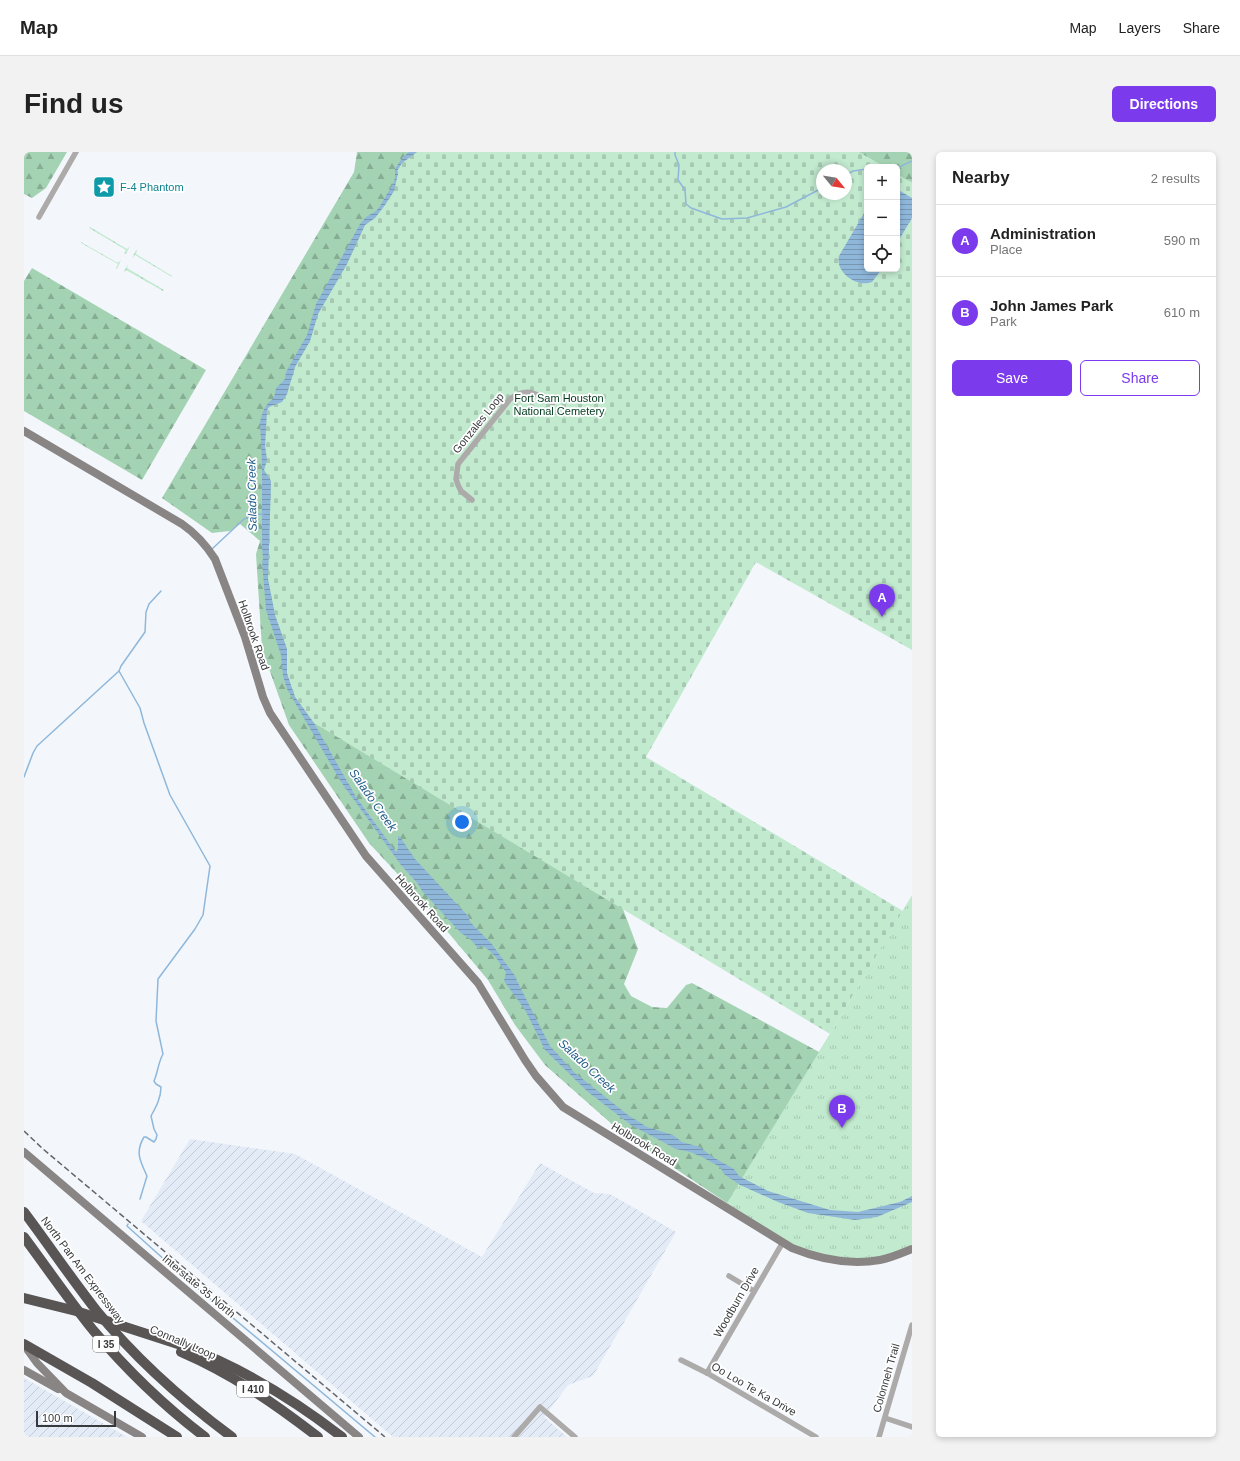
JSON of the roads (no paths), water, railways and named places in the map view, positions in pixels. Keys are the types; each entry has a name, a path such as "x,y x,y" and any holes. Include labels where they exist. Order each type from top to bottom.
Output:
{"highway":[{"name":"North Pan Am Expressway","path":"24,1212 96,1310 134,1353 175,1391 232,1437"},
{"name":"I 35","path":"24,1237 93,1329 138,1378 166,1405 205,1437"},
{"path":"24,1249 94,1337 138,1378"},
{"name":"Connally Loop","path":"24,1298 182,1349 266,1397 318,1437"},
{"path":"24,1345 92,1383 177,1437"},
{"path":"182,1349 219,1360 257,1379 307,1410 342,1437"}],"street":[{"path":"39,217 76,152"},
{"name":"Gonzales Loop","path":"472,500 461,491 458,485 456,478 458,464 510,399 522,392 528,392 535,393 553,403"},
{"name":"Holbrook Road","path":"24,431 182,524 192,531 209,550 215,559 245,637 263,697 270,712 366,856 478,983 525,1060 536,1076 563,1107 792,1248 804,1253 840,1260 879,1260 893,1257 912,1249"},
{"name":"Interstate 35 North","path":"24,1152 359,1437"},
{"name":"Woodburn Drive","path":"707,1373 784,1242"},
{"path":"729,1276 754,1291"},
{"name":"Colonneh Trail","path":"879,1437 912,1325"},
{"path":"24,1345 37,1363 66,1393"},
{"name":"Oo Loo Te Ka Drive","path":"681,1360 707,1373 816,1437"},
{"path":"24,1370 142,1437"},
{"path":"514,1437 540,1407 575,1437"},
{"path":"885,1418 912,1427"}],"water":[{"path":"409,152 417,152 402,163 397,171 398,174 394,191 375,218 365,225 347,264 318,314 310,341 295,367 287,394 282,402 269,407 267,410 265,446 267,460 264,470 271,481 268,579 275,615 287,649 287,673 295,697 314,723 356,797 396,852 398,849 398,836 415,859 469,917 471,923 491,943 513,973 550,1046 575,1073 628,1115 647,1127 673,1135 682,1142 700,1147 711,1156 734,1169 739,1176 768,1191 830,1210 858,1212 900,1202 912,1196 912,1202 877,1217 855,1220 808,1213 778,1202 740,1185 724,1174 720,1167 702,1157 690,1152 676,1149 631,1125 588,1092 545,1050 525,1010 504,981 506,972 495,956 484,947 480,946 479,949 470,939 461,933 422,891 418,884 401,865 341,782 287,689 283,676 281,655 266,610 262,562 262,464 260,422 263,411 268,403 274,398 276,388 285,379 286,372 307,335 316,304 360,224 380,206 394,182 395,169 402,158"},
{"path":"900,191 912,198 912,218 900,238"},
{"path":"864,213 864,272 880,272 872,282 860,283 854,281 849,278 840,268 839,256"}],"waterway":[{"path":"675,152 679,165 678,180 685,190 686,204 691,208 722,219 747,218 786,207 816,191"},
{"path":"900,167 912,161"},
{"path":"852,172 864,169"},
{"name":"Salado Creek","path":"212,549 244,519 252,515 263,514"},
{"path":"140,1199 147,1176 139,1152 141,1142 144,1137 154,1142 156,1139 157,1135 151,1116 158,1102 161,1091 161,1087 154,1081 163,1054 156,1021 158,979 195,929 203,915 210,866 170,795 140,708 119,671 145,632 146,612 149,604 161,591"},
{"path":"24,777 37,746 119,671"},
{"path":"128,1224 127,1226 177,1271 375,1437"}],"railway":[{"path":"24,1131 43,1149 385,1437"}],"place":[{"name":"F-4 Phantom","path":"104,187"},
{"name":"Administration","path":"882,617"},
{"name":"John James Park","path":"842,1128"}],"park label":[{"name":"Fort Sam Houston National Cemetery","path":"559,404"}]}
